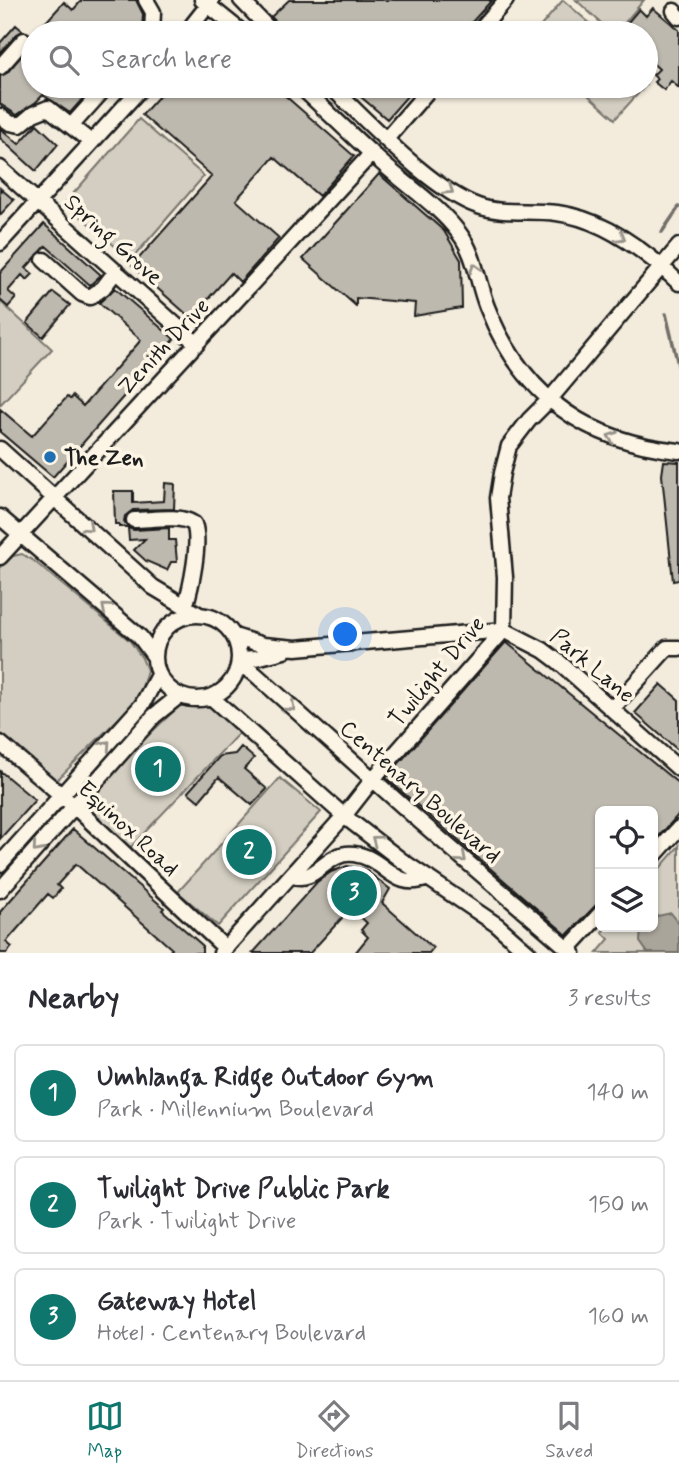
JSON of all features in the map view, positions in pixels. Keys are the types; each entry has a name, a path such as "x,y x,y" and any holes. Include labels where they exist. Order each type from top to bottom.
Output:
{"street":[{"path":"146,0 153,12 153,21"},
{"path":"240,0 261,21"},
{"path":"488,21 506,0"},
{"path":"195,21 208,2 229,21"},
{"path":"0,67 21,43"},
{"path":"72,125 96,98"},
{"path":"0,243 132,98"},
{"path":"313,98 444,215 461,234 470,252 486,306 500,337 519,367 550,399 579,421 614,439 679,451"},
{"path":"343,98 454,195 495,211 555,212 576,216 625,239 662,266 679,283"},
{"path":"387,138 422,98"},
{"path":"0,116 10,123 20,125 33,114 48,108 91,142"},
{"name":"Zenith Drive","path":"0,557 372,153"},
{"name":"Spring Grove","path":"0,168 197,344"},
{"name":"Twilight Drive","path":"223,951 344,816 373,779 504,630 505,577 498,498 509,446 679,246"},
{"path":"44,260 82,294 90,297 103,288 116,271"},
{"path":"0,449 153,587 191,611 219,621 234,636 263,645 296,648"},
{"path":"0,517 140,637 154,656"},
{"path":"134,520 188,520 194,524 197,536 191,611 172,622 156,643 154,656 158,675 167,687 179,696 190,699 211,697 230,683 240,661 234,636"},
{"path":"240,661 296,648 504,630"},
{"name":"Park Lane","path":"504,630 543,650 559,662 679,769"},
{"path":"612,709 667,648 679,648"},
{"path":"270,687 268,667 276,653"},
{"name":"Centenary Boulevard","path":"240,661 570,951"},
{"path":"0,864 142,705 158,675"},
{"path":"0,890 154,716 179,696"},
{"path":"211,697 344,816 497,925 529,953"},
{"name":"Equinox Road","path":"0,743 74,806 223,951"},
{"path":"658,851 679,828"},
{"path":"291,875 302,878 308,876 331,858 350,853 376,862 400,881 413,883 428,878"},
{"path":"570,951 595,920"}],"shaded area":[{"path":"563,0 587,21 545,21"},
{"path":"576,0 644,0 626,21 599,21"},
{"path":"591,98 634,98 615,119"},
{"path":"139,119 204,176 131,260 65,203"},
{"path":"0,301 52,349 0,405"},
{"path":"22,554 130,641 147,670 139,698 56,781 0,733 0,567 13,556"},
{"path":"207,703 239,733 129,849 74,806 179,706"},
{"path":"280,778 321,812 218,926 178,892"},
{"path":"679,846 679,953 597,953 609,939 602,932 658,932 658,870"},
{"path":"671,913 679,923 679,953 648,953 640,942 641,932 658,932 658,916"}],"building":[{"path":"82,0 136,0 143,14 143,21 47,21 64,2 73,10"},
{"path":"289,0 492,0 473,21 276,21 271,17"},
{"path":"653,8 679,30 679,88 671,81 664,90 658,85 658,21 629,21 639,9 646,16"},
{"path":"16,25 21,29 0,53 0,43"},
{"path":"21,56 21,98 40,98 17,115 0,104 0,76 7,73"},
{"path":"48,98 83,98 70,113"},
{"path":"157,98 288,98 354,156 319,196 274,157 236,200 279,238 240,282 231,273 191,318 132,266 212,176 142,115"},
{"path":"362,98 405,98 387,119"},
{"path":"37,124 58,144 36,171 0,138 0,128 19,144"},
{"path":"379,174 444,231 461,260 462,308 414,316 415,303 356,298 356,306 303,259"},
{"path":"0,188 14,200 0,215"},
{"path":"44,224 101,275 90,285 46,246 26,268 33,274 27,280 22,275 8,291 16,298 8,307 0,300 0,273"},
{"path":"115,288 174,339 53,477 0,432 0,409 32,436 67,397 70,399 72,396 83,406 141,340 99,303"},
{"path":"53,292 70,305 43,337 27,323"},
{"path":"664,461 679,462 679,580 673,581 662,475"},
{"path":"165,483 175,484 174,509 133,510 125,516 124,521 128,527 115,524 114,491 133,491 133,503 164,501"},
{"path":"128,528 169,528 169,540 175,540 177,562 171,562 167,570 146,561 134,550 145,539 129,540"},
{"path":"506,642 679,784 679,814 658,837 658,806 595,806 595,906 567,935 386,778"},
{"path":"661,684 679,700 679,751 635,713"},
{"path":"241,747 254,758 244,769 267,789 252,805 219,777 199,801 188,792 220,756 235,754"},
{"path":"0,771 35,800 0,839"},
{"path":"73,829 164,908 162,910 202,945 202,953 168,953 172,949 76,864 57,885 61,889 53,898 48,894 6,942 12,947 7,953 0,953 0,912"},
{"path":"347,866 364,869 390,889 382,903 433,948 429,953 355,953 368,937 361,930 367,923 351,908 310,953 253,953 317,882 331,872"}],"waterway":[{"path":"662,232 679,207"},
{"path":"666,314 679,369"}],"place":[{"name":"The Zen","path":"50,457"},
{"name":"Umhlanga Ridge Outdoor Gym","path":"158,769"},
{"name":"Twilight Drive Public Park","path":"249,852"},
{"name":"Gateway Hotel","path":"354,893"}]}
